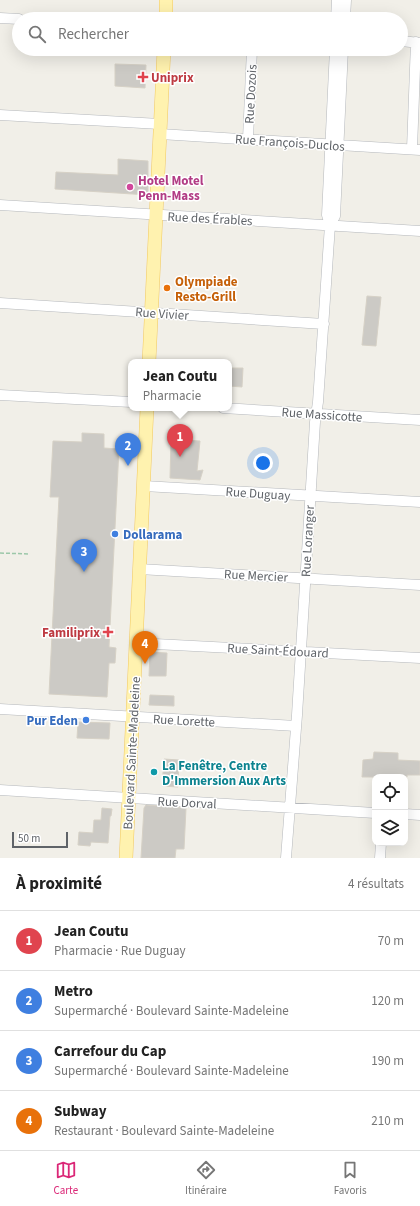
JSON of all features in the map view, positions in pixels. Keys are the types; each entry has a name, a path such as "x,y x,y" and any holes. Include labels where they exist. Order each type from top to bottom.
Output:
{"main road":[{"path":"166,0 166,12"},
{"path":"149,359 164,56"},
{"name":"Boulevard Sainte-Madeleine","path":"126,858 147,411"}],"street":[{"path":"336,12 337,0"},
{"path":"345,12 346,0"},
{"path":"0,18 12,19"},
{"path":"408,42 418,43 416,150"},
{"name":"Rue Dozois","path":"248,139 252,56"},
{"name":"Rue Loranger","path":"334,145 335,56"},
{"name":"Rue Loranger","path":"286,858 296,726 309,496 324,324 330,225 327,215 342,56"},
{"name":"Rue François-Duclos","path":"0,115 160,129 248,139 416,150"},
{"name":"Rue des Érables","path":"0,205 420,231"},
{"name":"Rue Vivier","path":"0,303 324,324"},
{"path":"0,395 128,402"},
{"name":"Rue Massicotte","path":"232,409 420,420"},
{"name":"Rue Duguay","path":"144,486 420,502"},
{"name":"Rue Mercier","path":"139,569 420,585"},
{"name":"Rue Saint-Édouard","path":"136,643 420,658"},
{"name":"Rue Lorette","path":"0,709 296,726"},
{"name":"Rue Dorval","path":"0,790 372,813"},
{"path":"408,814 420,815"},
{"path":"380,858 381,846"}],"path":[{"path":"0,553 30,554"}],"building":[{"path":"115,64 146,65 145,88 115,86"},
{"path":"118,159 148,161 148,195 55,189 56,172 118,175"},
{"path":"367,296 381,297 376,346 362,345"},
{"path":"232,368 243,368 242,387 232,386"},
{"path":"82,433 104,434 104,448 119,449 109,647 116,648 115,663 109,663 107,697 49,694 59,497 50,497 53,441 82,442"},
{"path":"171,439 200,441 197,471 203,470 200,480 170,478"},
{"path":"150,652 167,653 166,676 149,676"},
{"path":"150,695 174,696 174,706 149,705"},
{"path":"78,722 110,723 109,739 77,738"},
{"path":"374,752 398,753 398,760 420,761 420,775 372,774 372,777 362,777 363,760 373,759"},
{"path":"164,759 179,760 178,787 162,786"},
{"path":"146,805 186,808 184,849 176,849 175,858 141,858 144,808"},
{"path":"102,808 112,809 108,843 91,842 90,846 78,845 79,832 93,833 94,820 101,820"}],"place":[{"name":"Uniprix","path":"143,77"},
{"name":"Hotel Motel Penn-Mass","path":"130,187"},
{"name":"Olympiade Resto-Grill","path":"167,288"},
{"name":"Jean Coutu","path":"180,457"},
{"name":"Metro","path":"128,466"},
{"name":"Dollarama","path":"115,534"},
{"name":"Carrefour du Cap","path":"84,572"},
{"name":"Familiprix","path":"108,632"},
{"name":"Subway","path":"145,664"},
{"name":"Pur Eden","path":"86,720"},
{"name":"La Fenêtre, Centre D'Immersion Aux Arts","path":"154,772"}]}
